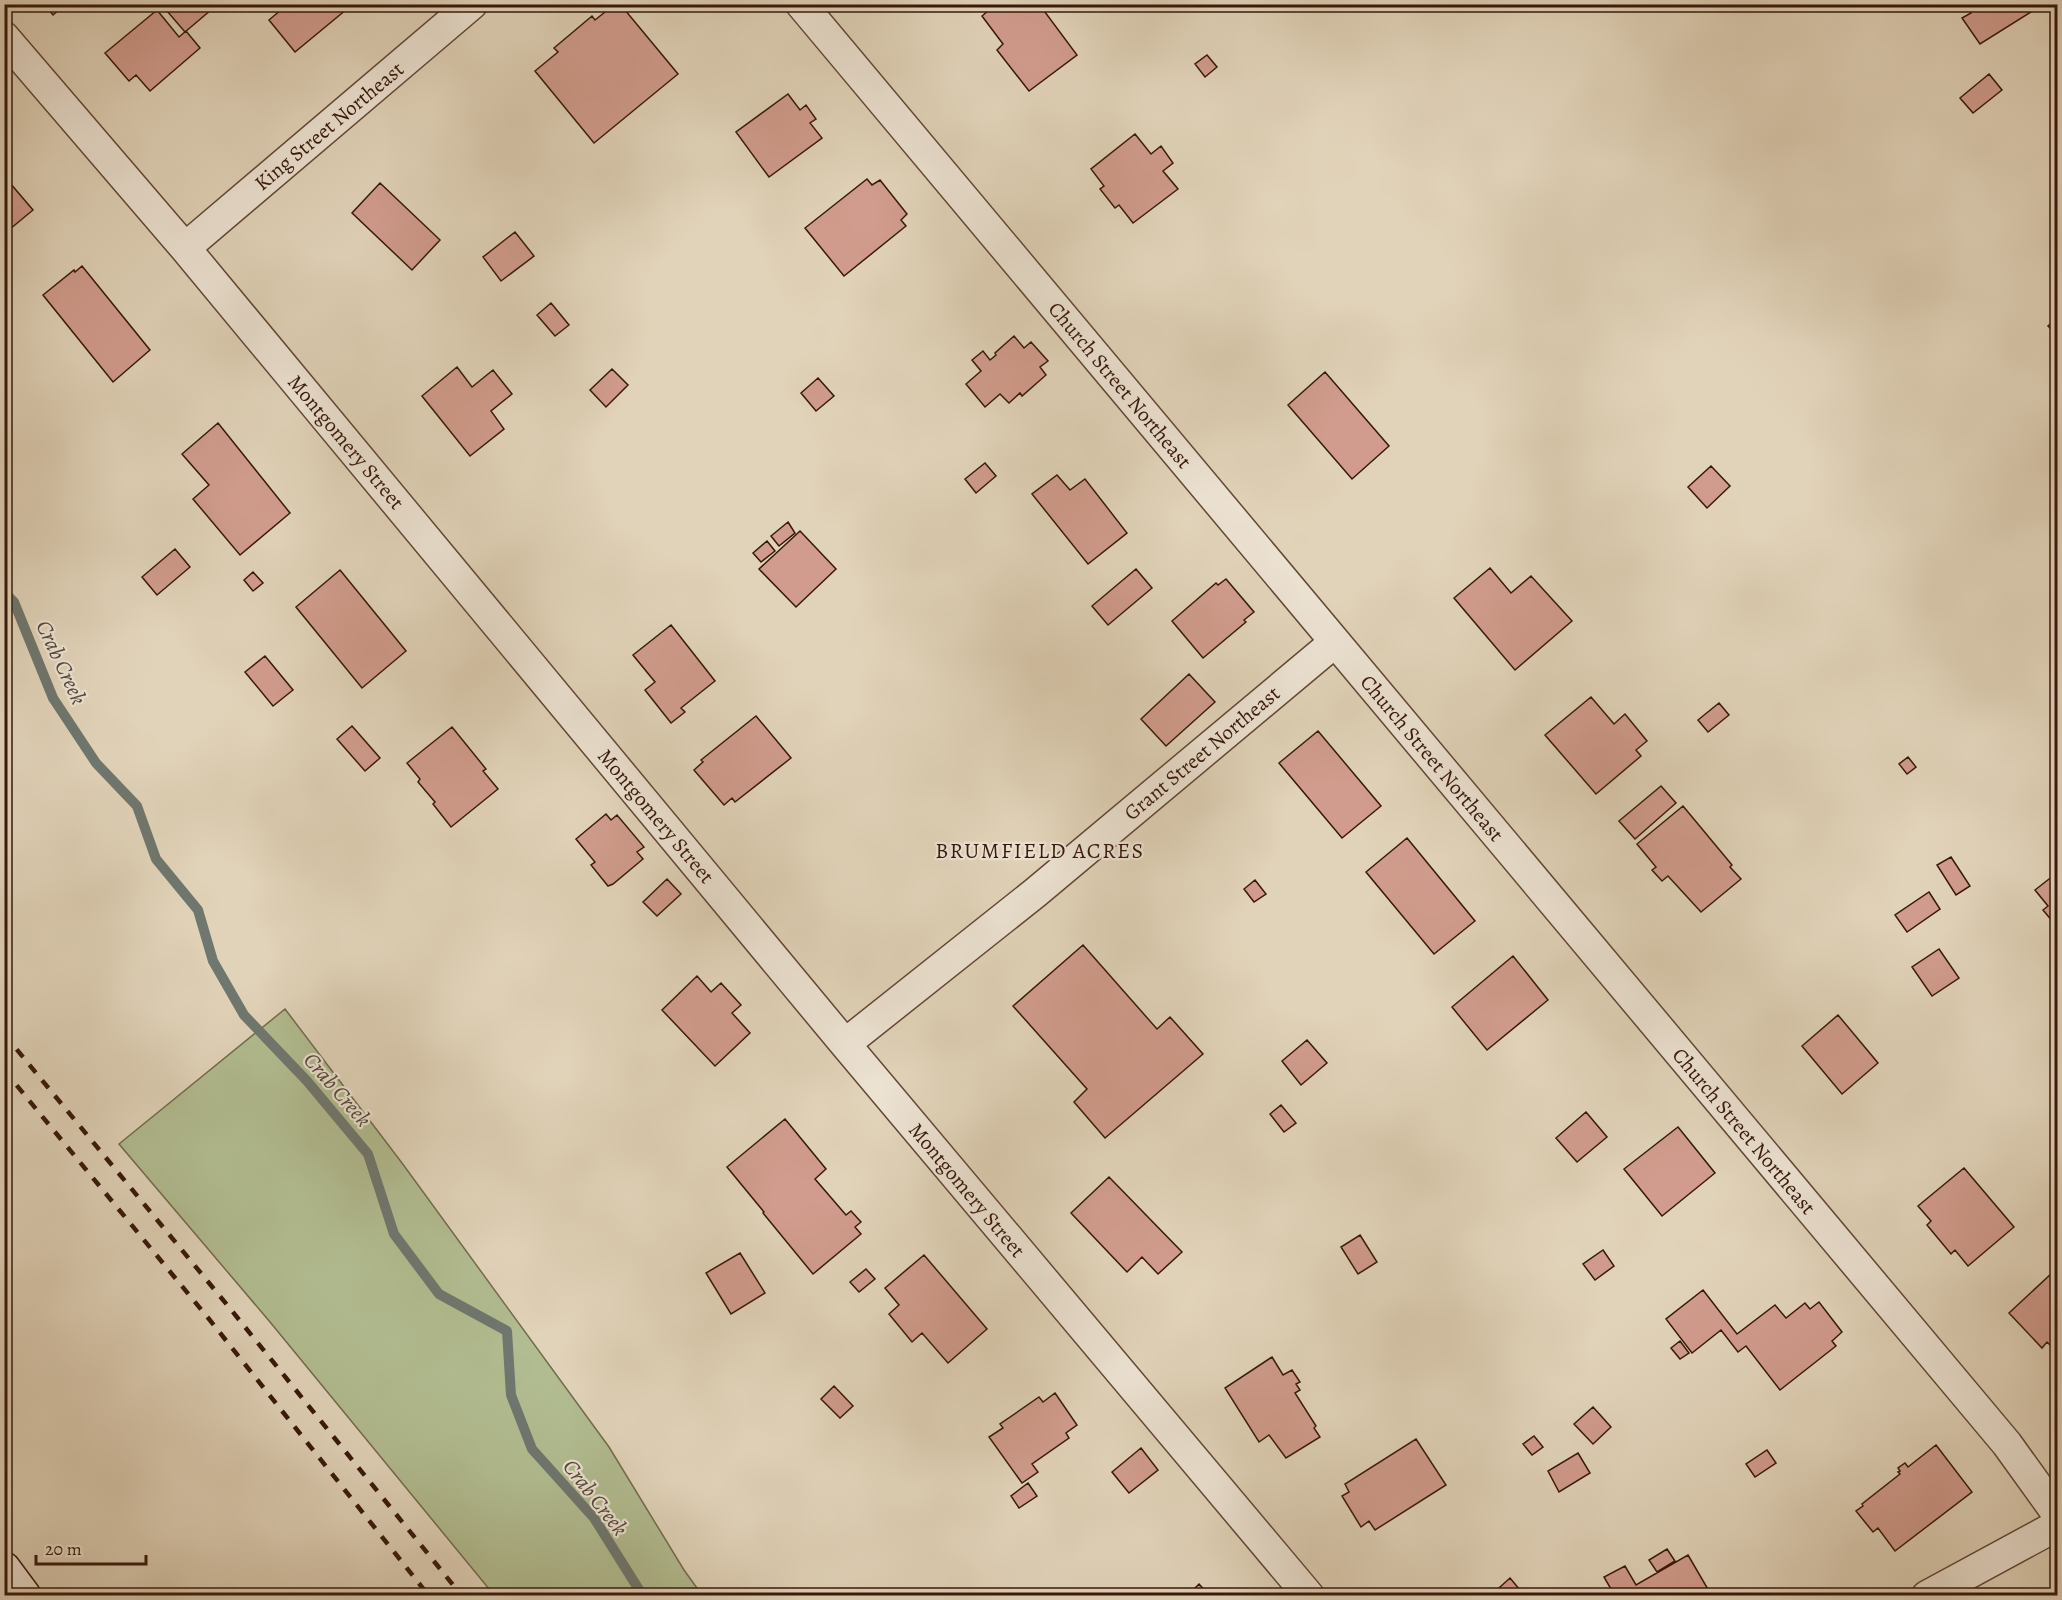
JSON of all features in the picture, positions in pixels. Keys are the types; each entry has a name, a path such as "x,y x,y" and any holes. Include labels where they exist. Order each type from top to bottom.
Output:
{"main road":[{"path":"4,1569 24,1596"}],"street":[{"name":"King Street Northeast","path":"185,248 472,4"},
{"name":"Church Street Northeast","path":"801,4 2007,1444 2058,1515"},
{"name":"Montgomery Street","path":"4,37 185,248 845,1044 1309,1596"},
{"name":"Grant Street Northeast","path":"845,1044 1035,893 1335,642"},
{"path":"1927,1596 2058,1525"}],"green space":[{"path":"285,1009 402,1163 609,1447 684,1570 702,1595 494,1595 270,1322 119,1144"}],"building":[{"path":"44,4 66,4 53,15"},
{"path":"161,4 218,4 185,32"},
{"path":"288,4 353,4 295,52 269,20"},
{"path":"615,4 620,4 678,74 594,143 535,71 558,52 554,48 592,16 595,20"},
{"path":"996,4 1039,4 1077,55 1029,91 997,50 1003,44 982,16"},
{"path":"1966,4 2027,4 2031,12 1980,44 1962,18 1971,13"},
{"path":"157,10 179,37 186,31 200,48 150,91 136,75 129,81 105,53"},
{"path":"1207,55 1217,67 1205,77 1195,64"},
{"path":"1989,74 2002,90 1973,113 1960,98"},
{"path":"788,94 800,110 806,105 816,119 810,123 822,138 769,177 736,132"},
{"path":"1135,134 1151,154 1161,146 1173,163 1163,171 1178,189 1133,223 1119,205 1115,208 1100,189 1104,186 1091,169"},
{"path":"4,176 33,210 4,234"},
{"path":"867,179 872,185 880,180 907,214 901,220 906,226 844,276 805,228"},
{"path":"380,183 440,240 412,270 352,213"},
{"path":"515,232 534,256 501,281 483,257"},
{"path":"82,266 150,350 113,382 43,295"},
{"path":"551,303 569,325 555,336 537,315"},
{"path":"2058,317 2058,336 2048,326"},
{"path":"1014,336 1024,348 1031,342 1048,361 1040,367 1046,375 1022,396 1020,393 1009,403 1000,394 985,407 966,384 981,371 972,360 983,351 990,360"},
{"path":"457,367 472,387 493,370 512,394 491,411 504,429 470,456 422,396"},
{"path":"612,369 628,385 606,407 590,390"},
{"path":"1325,372 1389,446 1352,479 1288,405"},
{"path":"818,378 834,396 816,411 801,393"},
{"path":"218,423 290,513 240,555 193,499 209,485 182,454"},
{"path":"985,463 996,476 976,493 965,479"},
{"path":"1711,466 1730,486 1707,508 1688,487"},
{"path":"1057,475 1070,490 1085,479 1127,533 1088,564 1032,494"},
{"path":"788,522 795,533 779,546 771,536"},
{"path":"800,531 836,569 796,607 759,569"},
{"path":"767,541 775,551 761,562 753,553"},
{"path":"175,549 190,567 157,595 142,577"},
{"path":"1490,568 1511,593 1531,576 1572,621 1515,670 1454,598"},
{"path":"1136,569 1152,588 1108,625 1092,606"},
{"path":"340,570 406,651 362,688 296,607"},
{"path":"253,572 263,583 253,591 244,580"},
{"path":"1226,579 1254,612 1244,620 1246,622 1203,658 1172,621 1216,583 1218,585"},
{"path":"671,625 715,681 681,708 685,712 671,723 645,690 655,682 633,655"},
{"path":"265,656 293,690 273,706 245,672"},
{"path":"1189,674 1215,702 1166,746 1141,719"},
{"path":"1591,697 1614,724 1625,714 1647,741 1636,750 1641,756 1596,794 1545,735"},
{"path":"1719,703 1729,715 1708,732 1698,720"},
{"path":"756,716 791,758 735,802 732,798 724,805 694,770 703,762 701,760"},
{"path":"352,726 380,758 365,771 337,739"},
{"path":"452,727 486,769 483,771 498,789 451,827 433,804 435,802 418,782 420,779 407,763"},
{"path":"1318,731 1381,806 1342,838 1279,763"},
{"path":"1908,757 1916,767 1907,774 1899,764"},
{"path":"1661,786 1676,803 1635,839 1619,821"},
{"path":"1683,806 1741,879 1701,912 1668,876 1662,881 1652,870 1656,867 1637,844"},
{"path":"606,814 611,820 617,815 644,847 637,852 643,859 608,886 591,865 595,862 576,839"},
{"path":"1407,838 1475,921 1434,954 1366,872"},
{"path":"1951,857 1970,886 1956,895 1937,865"},
{"path":"2058,872 2058,928 2043,910 2048,906 2035,890"},
{"path":"667,879 681,894 657,916 643,902"},
{"path":"1255,880 1266,894 1254,902 1244,889"},
{"path":"1929,892 1940,909 1907,932 1895,915"},
{"path":"1083,945 1157,1029 1170,1017 1203,1054 1105,1138 1074,1102 1087,1089 1013,1006"},
{"path":"1939,949 1959,978 1932,996 1912,967"},
{"path":"1513,956 1548,1000 1487,1050 1452,1007"},
{"path":"697,976 711,992 721,983 741,1005 732,1013 750,1033 715,1066 662,1010"},
{"path":"1838,1015 1878,1063 1842,1094 1802,1046"},
{"path":"1307,1040 1327,1063 1301,1085 1282,1061"},
{"path":"1281,1105 1296,1123 1284,1132 1270,1114"},
{"path":"1586,1112 1607,1137 1577,1162 1556,1138"},
{"path":"785,1119 826,1169 815,1179 846,1215 851,1211 861,1222 855,1227 861,1234 813,1274 727,1167"},
{"path":"1678,1127 1715,1173 1662,1216 1624,1169"},
{"path":"1964,1168 2014,1227 1968,1266 1955,1250 1951,1254 1927,1225 1931,1221 1918,1206"},
{"path":"1109,1177 1182,1252 1158,1274 1142,1257 1127,1272 1071,1213"},
{"path":"1360,1235 1377,1262 1358,1274 1341,1247"},
{"path":"1603,1250 1614,1266 1595,1280 1583,1264"},
{"path":"740,1253 765,1293 731,1314 706,1273"},
{"path":"924,1255 987,1329 948,1363 922,1333 912,1342 889,1314 899,1305 885,1288"},
{"path":"866,1269 875,1279 859,1292 850,1282"},
{"path":"2052,1273 2058,1279 2058,1338 2050,1345 2047,1342 2042,1348 2009,1313"},
{"path":"1703,1290 1737,1334 1775,1305 1786,1318 1805,1303 1810,1309 1819,1302 1842,1332 1832,1341 1836,1346 1780,1390 1746,1346 1738,1352 1721,1330 1692,1353 1666,1319"},
{"path":"1680,1341 1689,1353 1680,1359 1671,1348"},
{"path":"1272,1357 1283,1375 1292,1370 1300,1382 1296,1384 1300,1390 1295,1393 1316,1426 1314,1428 1320,1437 1286,1458 1269,1435 1259,1442 1225,1388"},
{"path":"834,1386 853,1406 840,1418 821,1399"},
{"path":"1055,1393 1077,1425 1066,1433 1069,1438 1032,1464 1038,1472 1022,1483 989,1437 1003,1428 1000,1424 1039,1397 1043,1402"},
{"path":"1593,1407 1611,1427 1593,1444 1574,1424"},
{"path":"1534,1436 1543,1447 1532,1455 1523,1444"},
{"path":"1416,1439 1446,1485 1375,1530 1369,1521 1361,1527 1342,1496 1349,1492 1345,1484"},
{"path":"1936,1445 1972,1492 1895,1551 1878,1528 1873,1532 1856,1511 1900,1474 1898,1468 1905,1463 1908,1467"},
{"path":"1141,1448 1158,1470 1129,1493 1112,1472"},
{"path":"1767,1450 1776,1463 1755,1477 1746,1464"},
{"path":"1578,1453 1590,1473 1559,1492 1548,1471"},
{"path":"1028,1483 1037,1496 1019,1508 1011,1496"},
{"path":"1667,1549 1675,1561 1657,1572 1649,1560"},
{"path":"1688,1555 1709,1591 1701,1596 1615,1596 1604,1577 1625,1566 1636,1585"},
{"path":"1510,1578 1525,1596 1490,1596"},
{"path":"1199,1584 1210,1596 1187,1596"}],"waterway":[{"name":"Crab Creek","path":"4,592 14,602 53,698 96,763 137,806 156,859 198,910 213,961 244,1015 307,1081 368,1154 394,1234 439,1294 507,1331 511,1395 532,1449 594,1518 643,1596"}],"railway":[{"path":"4,1034 228,1306 462,1596"},
{"path":"4,1070 209,1319 429,1596"}],"district":[{"name":"BRUMFIELD ACRES","path":"1040,850"}]}
